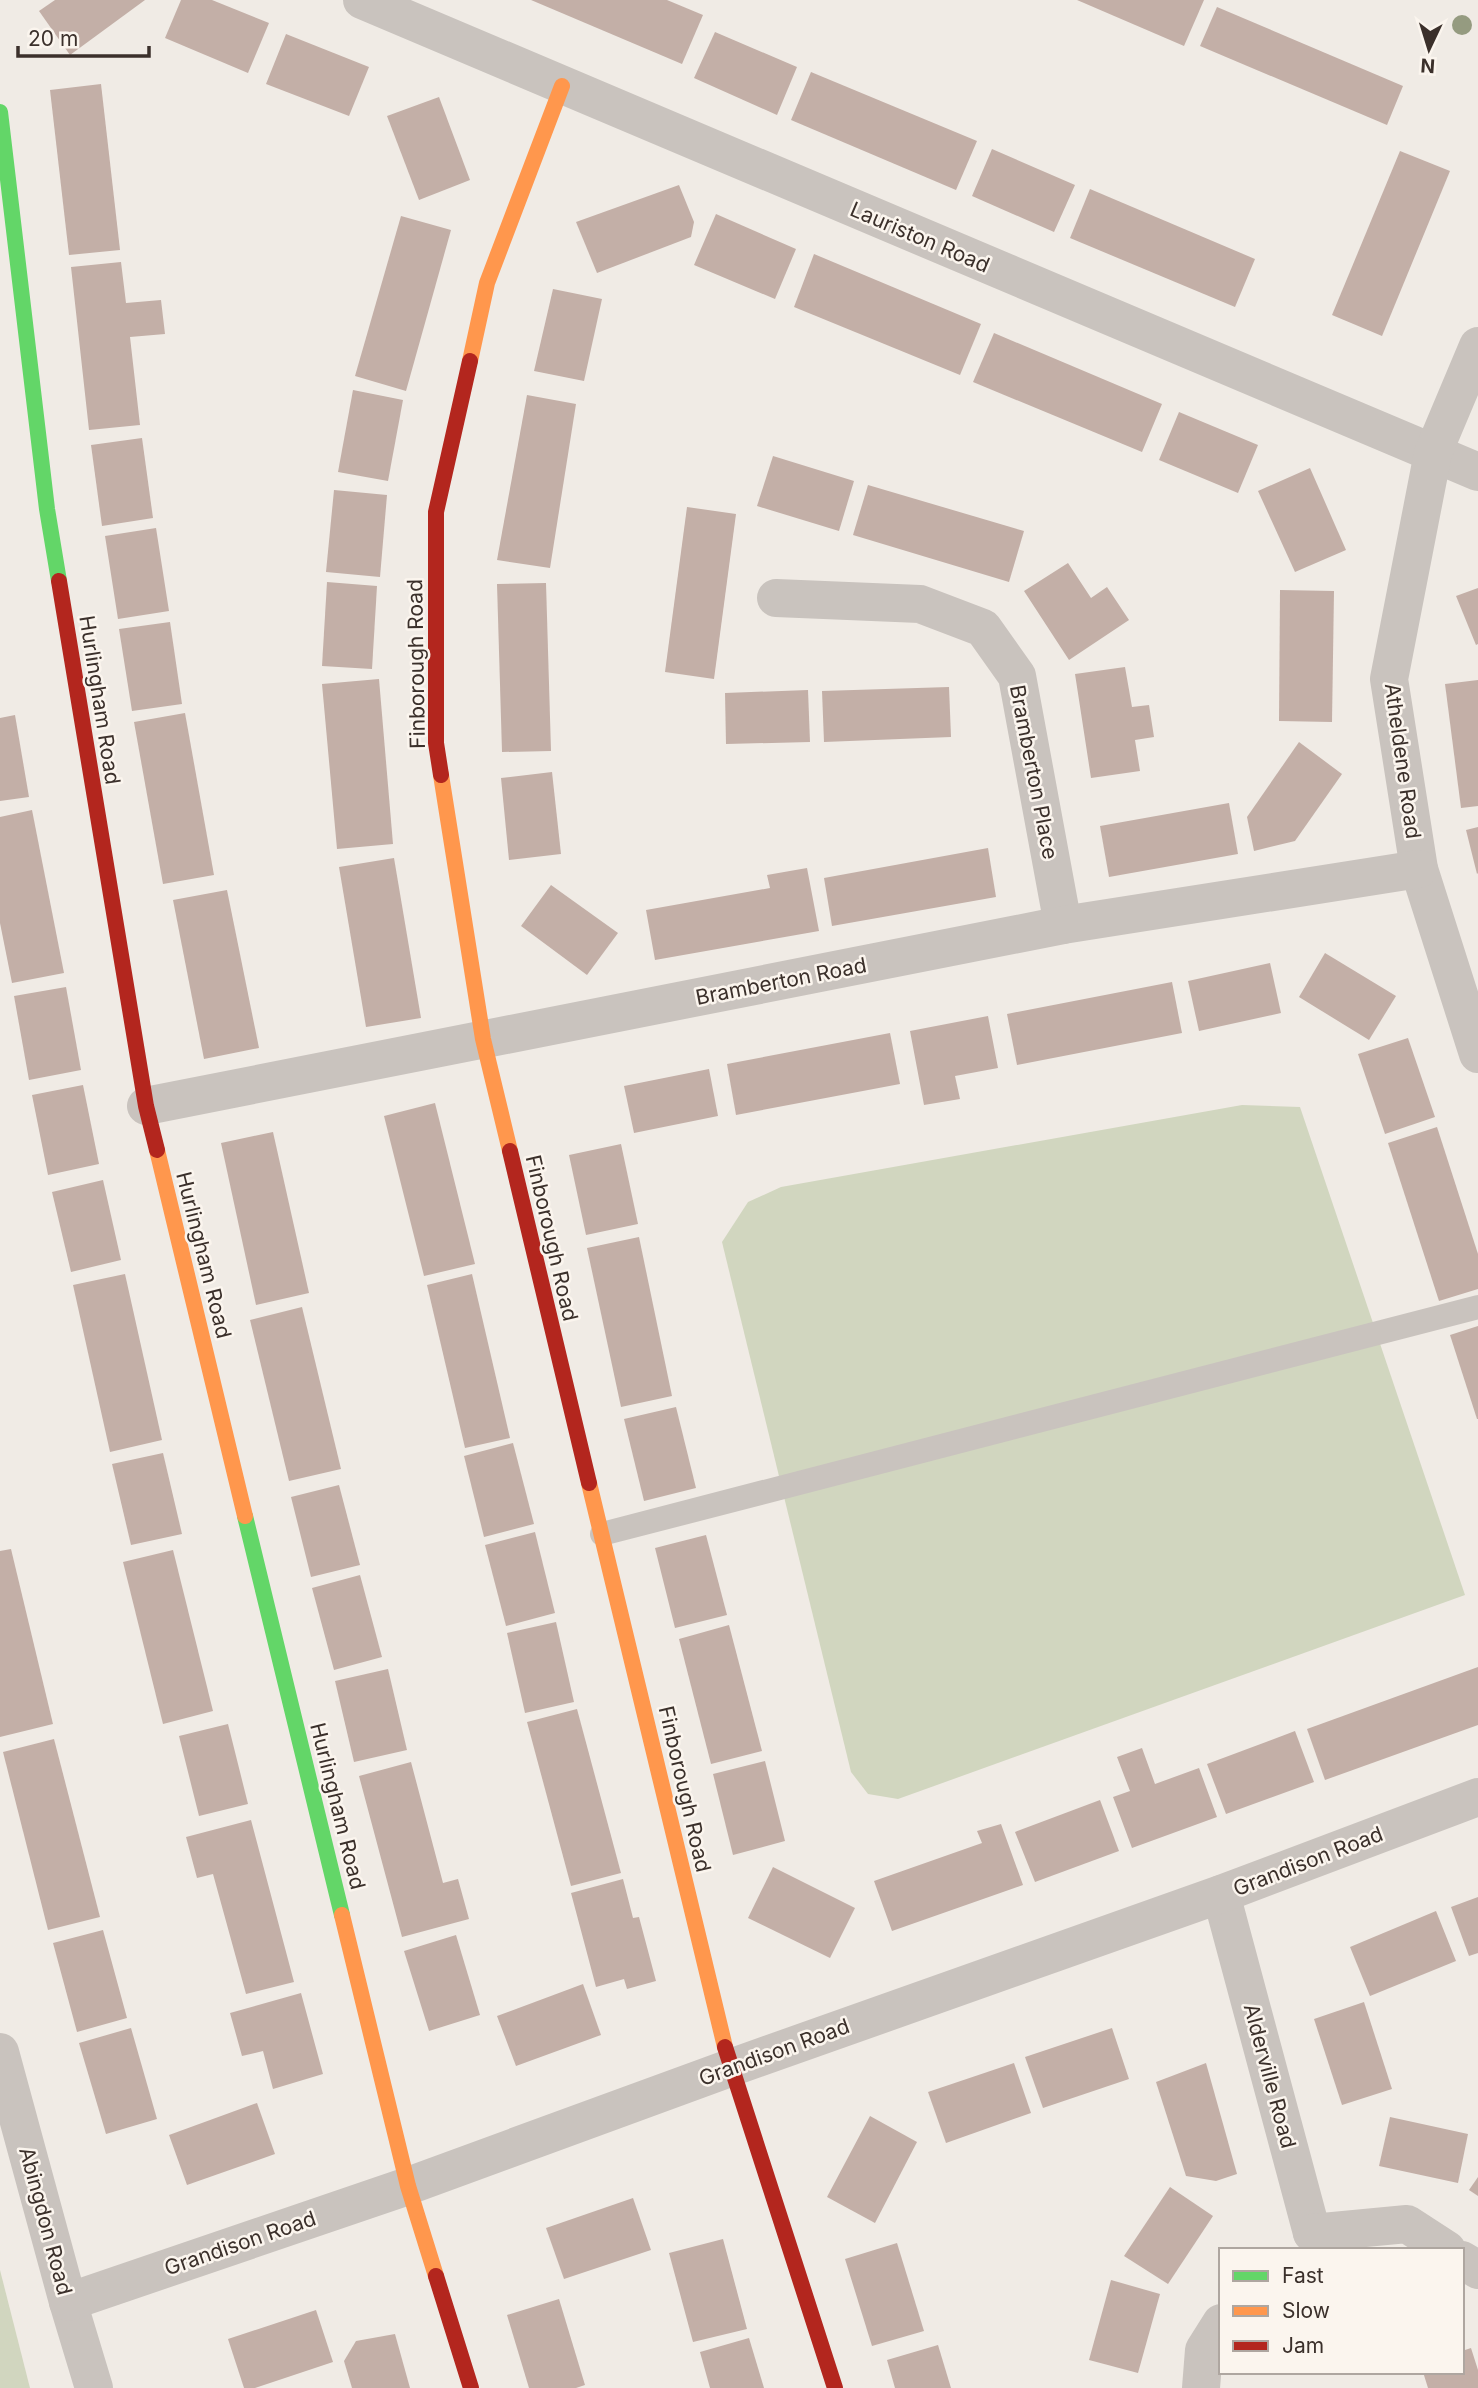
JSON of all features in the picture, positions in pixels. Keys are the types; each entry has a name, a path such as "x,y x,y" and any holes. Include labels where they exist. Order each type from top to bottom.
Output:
{"street":[{"name":"Lauriston Road","path":"362,0 1478,472"},
{"name":"Finborough Road","path":"562,86 487,283 436,512 436,743 483,1039 730,2068 835,2388"},
{"name":"Hurlingham Road","path":"0,112 47,509 146,1106 408,2186 471,2388"},
{"name":"Atheldene Road","path":"1478,346 1433,453 1389,679 1419,869 1478,1054"},
{"name":"Bramberton Place","path":"776,597 920,604 983,628 1017,677 1063,925"},
{"name":"Bramberton Road","path":"146,1106 1063,925 1419,869"},
{"name":"Grandison Road","path":"68,2302 408,2186 730,2068 1221,1894 1478,1797"},
{"name":"Alderville Road","path":"1221,1894 1301,2241"},
{"name":"Abingdon Road","path":"0,2052 94,2388"},
{"path":"1301,2241 1408,2224 1444,2248"},
{"path":"1201,2388 1204,2350 1219,2326"}],"lane":[{"path":"602,1534 1478,1307"}],"green space":[{"path":"1242,1105 1300,1107 1465,1595 898,1799 868,1794 851,1772 722,1242 748,1202 781,1187"},
{"path":"0,2270 30,2388 0,2388"}],"building":[{"path":"55,0 145,0 70,55 39,11"},
{"path":"181,0 212,0 269,23 248,73 165,38"},
{"path":"531,0 667,0 703,15 682,64"},
{"path":"1077,0 1204,0 1184,46"},
{"path":"1217,7 1403,86 1387,125 1200,46"},
{"path":"715,32 797,67 777,115 694,78"},
{"path":"286,34 369,67 349,116 266,84"},
{"path":"811,72 977,141 956,190 791,120"},
{"path":"101,84 120,250 69,255 50,90"},
{"path":"439,97 470,180 419,200 387,116"},
{"path":"992,149 1075,185 1054,232 972,196"},
{"path":"1400,151 1450,171 1382,336 1332,315"},
{"path":"679,185 694,222 691,237 597,273 576,222"},
{"path":"1090,189 1255,259 1235,307 1070,238"},
{"path":"716,214 796,249 775,299 694,265"},
{"path":"401,216 451,230 406,391 355,376"},
{"path":"814,254 981,324 960,375 794,307"},
{"path":"121,262 126,303 161,300 165,334 130,337 140,425 89,430 71,267"},
{"path":"553,289 602,299 584,381 534,371"},
{"path":"994,333 1162,404 1142,452 973,382"},
{"path":"353,390 403,400 388,481 338,472"},
{"path":"527,395 576,404 550,568 497,560"},
{"path":"1179,412 1258,445 1238,493 1159,460"},
{"path":"142,438 153,518 102,526 91,445"},
{"path":"773,456 854,481 839,531 757,506"},
{"path":"1310,468 1346,550 1295,572 1258,491"},
{"path":"868,485 1024,531 1009,582 853,535"},
{"path":"334,490 387,495 380,577 326,572"},
{"path":"687,507 736,514 714,679 665,672"},
{"path":"156,528 169,611 118,619 105,536"},
{"path":"1068,563 1091,598 1107,587 1129,620 1069,660 1024,591"},
{"path":"327,582 377,586 372,669 322,666"},
{"path":"546,583 551,751 502,752 497,584"},
{"path":"1478,588 1478,644 1476,645 1456,596"},
{"path":"1280,590 1334,591 1332,722 1279,721"},
{"path":"170,622 182,704 132,711 119,629"},
{"path":"1125,667 1132,707 1149,705 1154,737 1135,740 1140,771 1091,778 1075,674"},
{"path":"379,679 393,844 337,849 322,684"},
{"path":"1478,680 1478,806 1461,808 1445,684"},
{"path":"949,687 951,737 824,742 822,691"},
{"path":"808,690 810,742 726,744 725,693"},
{"path":"185,713 214,875 163,884 134,722"},
{"path":"15,715 29,797 0,801 0,718"},
{"path":"1299,742 1342,774 1295,841 1254,851 1247,817"},
{"path":"552,772 561,854 509,860 501,778"},
{"path":"1229,803 1238,854 1109,877 1100,826"},
{"path":"32,810 64,973 12,983 0,923 0,817"},
{"path":"1478,827 1478,873 1477,874 1466,830"},
{"path":"988,848 996,897 832,926 824,878"},
{"path":"394,858 421,1018 366,1027 339,867"},
{"path":"807,868 819,931 655,960 646,910 770,888 767,875"},
{"path":"551,885 618,933 587,975 521,926"},
{"path":"227,890 259,1048 204,1059 173,900"},
{"path":"1325,953 1396,996 1369,1040 1299,997"},
{"path":"1270,963 1281,1013 1199,1031 1188,981"},
{"path":"1172,982 1182,1033 1017,1065 1007,1014"},
{"path":"66,987 81,1070 29,1080 14,996"},
{"path":"988,1016 998,1068 955,1076 960,1099 924,1105 910,1031"},
{"path":"890,1033 900,1084 736,1115 727,1064"},
{"path":"1408,1038 1435,1117 1385,1134 1358,1054"},
{"path":"709,1069 718,1116 634,1133 624,1086"},
{"path":"83,1085 99,1164 48,1175 32,1095"},
{"path":"435,1103 475,1264 424,1276 384,1116"},
{"path":"1437,1127 1478,1254 1478,1289 1439,1301 1388,1143"},
{"path":"273,1132 309,1293 256,1305 221,1143"},
{"path":"621,1144 638,1224 586,1235 569,1155"},
{"path":"103,1180 121,1260 71,1272 52,1192"},
{"path":"639,1237 672,1396 621,1407 587,1248"},
{"path":"125,1274 162,1440 110,1452 73,1285"},
{"path":"472,1274 510,1438 465,1448 427,1285"},
{"path":"302,1307 341,1469 289,1481 250,1320"},
{"path":"1478,1326 1478,1419 1477,1419 1450,1335"},
{"path":"676,1407 696,1488 644,1501 624,1419"},
{"path":"513,1443 534,1524 484,1537 464,1456"},
{"path":"163,1453 182,1534 131,1545 112,1464"},
{"path":"339,1485 360,1565 311,1577 291,1497"},
{"path":"535,1532 555,1613 506,1626 485,1545"},
{"path":"706,1535 727,1615 675,1628 655,1548"},
{"path":"11,1549 53,1724 0,1737 0,1551"},
{"path":"173,1550 213,1711 163,1724 123,1562"},
{"path":"360,1575 382,1657 334,1670 312,1588"},
{"path":"556,1622 574,1702 525,1713 507,1633"},
{"path":"729,1625 762,1751 711,1764 679,1639"},
{"path":"1478,1667 1478,1725 1325,1780 1307,1729"},
{"path":"388,1669 407,1750 354,1762 335,1681"},
{"path":"577,1709 621,1873 571,1886 527,1722"},
{"path":"228,1724 248,1804 199,1816 179,1736"},
{"path":"1295,1731 1314,1782 1226,1814 1207,1764"},
{"path":"54,1739 100,1917 48,1930 3,1752"},
{"path":"1142,1748 1155,1784 1199,1768 1217,1817 1132,1848 1113,1797 1130,1791 1117,1757"},
{"path":"765,1761 785,1841 733,1855 713,1774"},
{"path":"411,1762 443,1883 458,1879 469,1919 402,1937 359,1776"},
{"path":"1100,1800 1119,1851 1035,1882 1015,1832"},
{"path":"251,1820 294,1982 246,1994 213,1874 197,1878 186,1837"},
{"path":"1001,1824 1023,1885 892,1931 874,1881 982,1843 977,1831"},
{"path":"773,1867 855,1908 830,1958 748,1918"},
{"path":"623,1879 633,1918 639,1917 656,1981 627,1989 624,1979 596,1987 571,1893"},
{"path":"1478,1897 1478,1953 1469,1956 1451,1907"},
{"path":"1436,1911 1456,1961 1370,1996 1350,1947"},
{"path":"103,1930 127,2018 77,2032 53,1943"},
{"path":"456,1935 480,2015 429,2031 404,1951"},
{"path":"583,1984 601,2035 516,2066 497,2016"},
{"path":"301,1993 323,2074 273,2089 263,2051 242,2056 230,2013"},
{"path":"1364,2002 1392,2089 1342,2105 1314,2019"},
{"path":"131,2028 157,2119 106,2134 79,2043"},
{"path":"1112,2028 1129,2079 1043,2108 1025,2057"},
{"path":"1014,2063 1031,2113 946,2143 928,2092"},
{"path":"1206,2063 1237,2174 1216,2181 1186,2176 1156,2082"},
{"path":"257,2103 275,2154 187,2185 169,2135"},
{"path":"870,2116 917,2142 875,2223 827,2197"},
{"path":"1390,2117 1468,2134 1458,2183 1379,2166"},
{"path":"1478,2177 1478,2196 1469,2190"},
{"path":"1170,2187 1213,2216 1168,2284 1124,2256"},
{"path":"633,2198 651,2250 564,2279 546,2228"},
{"path":"723,2239 747,2329 693,2342 669,2253"},
{"path":"897,2243 924,2331 872,2346 845,2259"},
{"path":"1111,2280 1160,2294 1138,2373 1089,2360"},
{"path":"559,2299 585,2385 576,2388 529,2388 507,2315"},
{"path":"316,2310 333,2362 255,2388 244,2388 228,2339"},
{"path":"395,2334 410,2388 352,2388 344,2361 356,2341"},
{"path":"749,2338 764,2388 710,2388 700,2352"},
{"path":"938,2345 951,2388 895,2388 887,2360"},
{"path":"1471,2348 1478,2370 1478,2388 1428,2388 1424,2374 1464,2374 1464,2350"}],"traffic: fast":[{"path":"0,112 47,509 59,581"},
{"path":"245,1516 342,1915"}],"traffic: slow":[{"path":"470,361 487,283 562,86"},
{"path":"441,775 483,1039 510,1151"},
{"path":"157,1150 245,1516"},
{"path":"589,1483 725,2047"},
{"path":"342,1915 408,2186 436,2276"}],"traffic: jam":[{"path":"441,775 436,743 436,512 470,361"},
{"path":"59,581 146,1106 157,1150"},
{"path":"510,1151 589,1483"},
{"path":"725,2047 835,2388"},
{"path":"436,2276 471,2388"}]}
